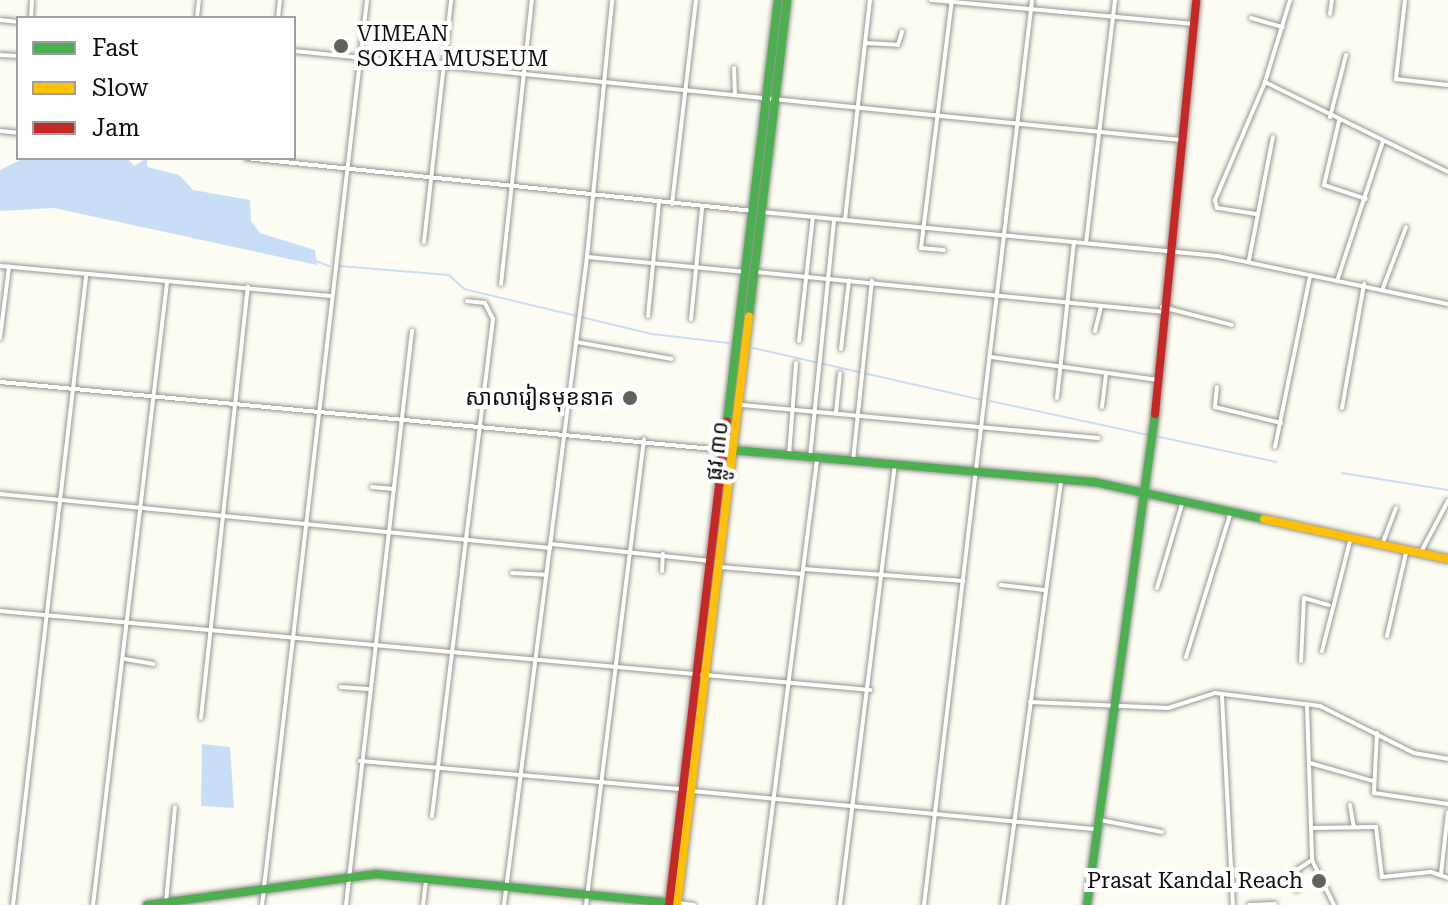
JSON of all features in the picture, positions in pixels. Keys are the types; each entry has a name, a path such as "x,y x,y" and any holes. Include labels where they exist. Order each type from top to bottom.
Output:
{"street":[{"path":"261,897 321,412 367,0"},
{"path":"424,242 451,0"},
{"path":"501,284 532,0"},
{"path":"504,905 587,257 612,0"},
{"path":"672,204 696,0"},
{"name":"ផ្លូវ ៣០","path":"673,904 751,272 762,212 778,0"},
{"name":"ផ្លូវ ៣០","path":"731,450 741,405 751,272 752,211 787,0"},
{"path":"845,219 870,0"},
{"path":"931,0 1194,24"},
{"path":"924,905 1000,294 1032,0"},
{"path":"1086,243 1097,130 1115,0"},
{"path":"1087,905 1142,492 1153,431 1162,310 1196,0"},
{"path":"1256,214 1217,208 1215,200 1265,82 1290,0"},
{"path":"1330,14 1332,0"},
{"path":"1405,0 1396,79 1448,85"},
{"path":"944,250 921,248 952,1"},
{"path":"1251,18 1283,27"},
{"path":"865,43 898,45 902,32"},
{"path":"296,51 1181,140"},
{"path":"1330,117 1346,55"},
{"path":"734,68 735,94"},
{"path":"1265,82 1330,117 1448,172"},
{"path":"1339,121 1324,185 1366,199"},
{"path":"1249,260 1273,137"},
{"path":"1338,279 1383,141"},
{"path":"273,160 346,171 702,208 1168,250 1249,260 1310,276 1364,284 1448,304"},
{"path":"648,316 659,202"},
{"path":"691,319 702,208"},
{"path":"799,341 813,217"},
{"path":"760,905 803,571 814,457 813,412 834,219"},
{"path":"1383,288 1406,227"},
{"path":"1057,398 1070,303 1074,242"},
{"path":"587,257 1162,310 1232,325"},
{"path":"0,266 86,277 248,287 332,296"},
{"path":"0,338 9,267"},
{"path":"1275,447 1310,276"},
{"path":"13,905 86,277"},
{"path":"841,349 849,279"},
{"path":"853,461 872,281"},
{"path":"93,905 129,624 167,283"},
{"path":"1342,408 1364,284"},
{"path":"201,718 248,287"},
{"path":"432,816 484,427 493,313 477,299 467,301"},
{"path":"1095,331 1101,306"},
{"path":"346,905 368,689 404,420 412,331"},
{"path":"576,342 672,359"},
{"path":"991,357 1158,380"},
{"path":"789,455 796,363"},
{"path":"836,413 840,373"},
{"path":"1102,407 1106,374"},
{"path":"0,382 1061,479 1142,492 1352,535 1448,559"},
{"path":"1217,387 1215,407 1281,423"},
{"path":"741,405 1098,438"},
{"path":"586,905 644,440"},
{"path":"840,905 870,690 895,464"},
{"path":"1003,905 1061,479"},
{"path":"372,487 395,489"},
{"path":"0,494 387,534 663,554 716,564 964,581"},
{"path":"1157,588 1183,501"},
{"path":"1421,552 1448,501"},
{"path":"1383,542 1396,508"},
{"path":"1186,657 1231,512"},
{"path":"1322,651 1329,605 1352,535"},
{"path":"1387,636 1407,549"},
{"path":"662,571 663,554"},
{"path":"512,573 546,575"},
{"path":"1001,585 1044,590"},
{"path":"1301,661 1304,598 1329,605"},
{"path":"0,611 210,633 615,667 702,678 870,690"},
{"path":"124,659 154,664"},
{"path":"341,687 368,689"},
{"path":"1030,702 1168,708 1222,695 1307,706 1334,710 1414,753 1448,759"},
{"path":"1222,695 1233,905"},
{"path":"1307,706 1312,860 1334,905"},
{"path":"1377,733 1373,781 1380,796 1448,804"},
{"path":"360,761 774,797 1014,822 1097,824 1162,832"},
{"path":"1309,762 1373,781"},
{"path":"1350,805 1354,827"},
{"path":"166,902 175,807"},
{"path":"1441,874 1448,812"},
{"path":"1312,828 1378,830 1382,877 1441,874 1448,878"},
{"path":"1297,890 1297,870 1312,860"},
{"path":"147,905 261,897 347,875 426,878 694,905"},
{"path":"423,905 426,878"},
{"path":"1249,905 1275,904"}],"water":[{"path":"21,160 129,160 134,166 147,160 147,167 179,175 193,190 250,200 251,221 260,233 315,250 317,265 54,208 0,211 0,170"},
{"path":"202,744 230,747 234,808 201,806"}],"waterway":[{"path":"316,261 329,266"},
{"path":"339,266 449,275 464,289 652,334 728,343"},
{"path":"753,348 981,400"},
{"path":"990,401 1149,435"},
{"path":"1155,436 1276,462"},
{"path":"1342,473 1448,490"}],"traffic: fast":[{"path":"727,421 778,0"},
{"path":"749,316 787,0"},
{"path":"1087,905 1155,414"},
{"path":"733,450 1094,482 1264,519"},
{"path":"147,905 376,874 670,903"}],"traffic: slow":[{"path":"677,905 749,316"},
{"path":"1264,519 1448,559"}],"traffic: jam":[{"path":"1155,414 1196,0"},
{"path":"669,905 727,421"}],"place":[{"name":"VIMEAN SOKHA MUSEUM","path":"341,46"},
{"name":"សាលារៀនមុខនាគ","path":"630,398"},
{"name":"Prasat Kandal Reach","path":"1319,881"}]}
